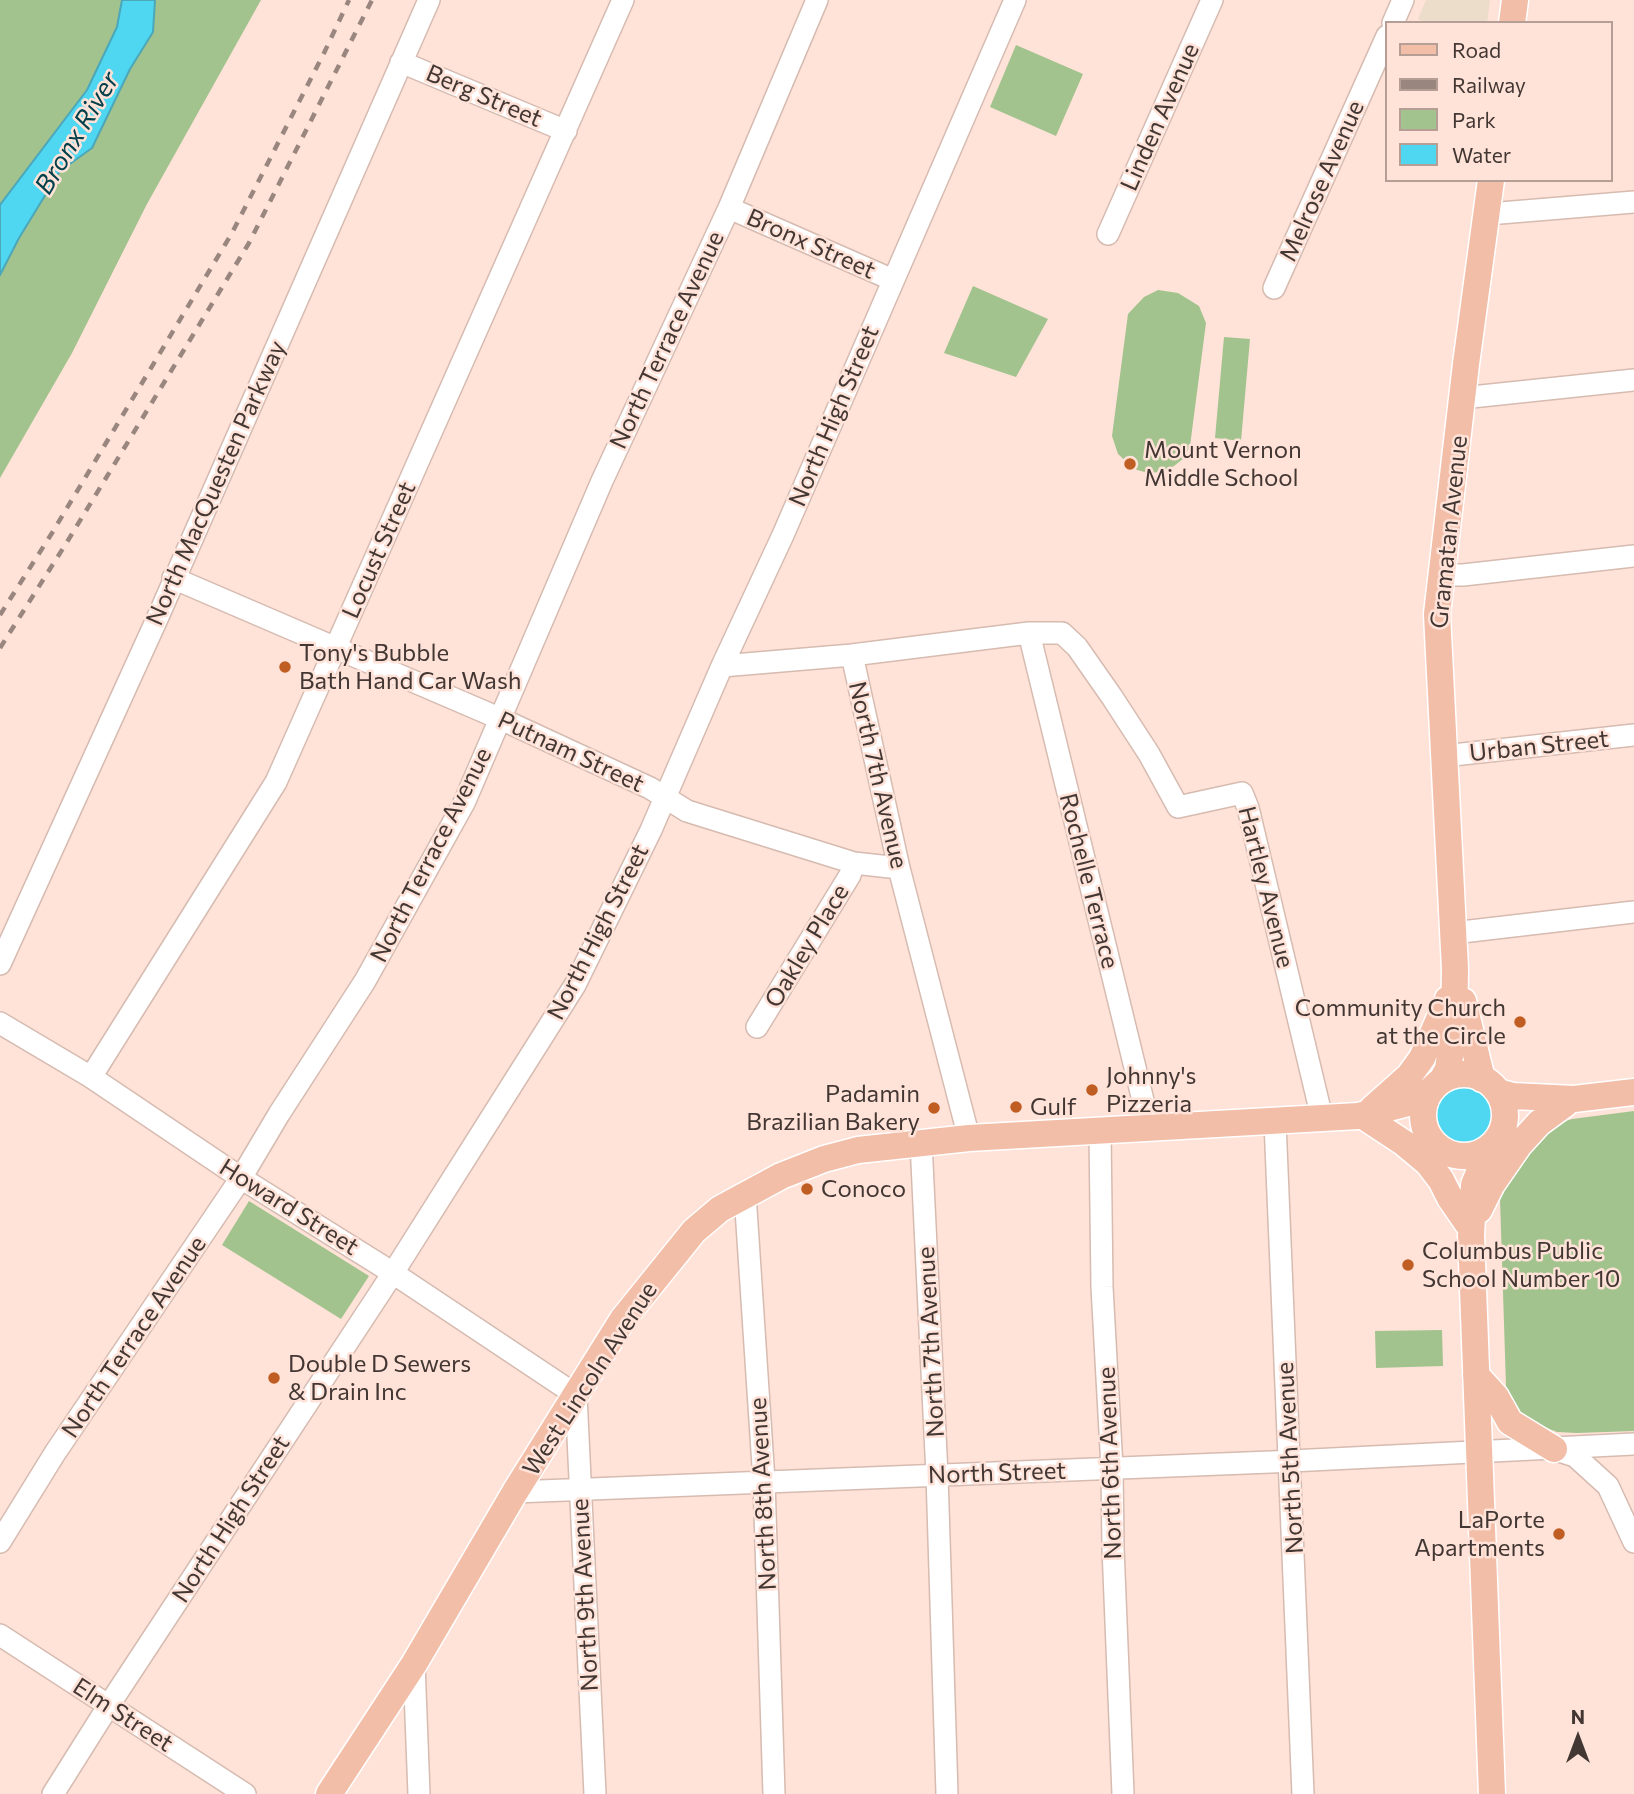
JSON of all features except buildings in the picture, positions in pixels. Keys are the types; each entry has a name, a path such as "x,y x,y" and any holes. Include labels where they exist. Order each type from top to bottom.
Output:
{"main road":[{"path":"1512,21 1515,0"},
{"name":"Gramatan Avenue","path":"1438,1084 1448,1069 1454,1029 1455,975 1437,614 1462,398 1492,182"},
{"path":"1455,975 1435,1032 1422,1058 1392,1093 1363,1116 1404,1143 1428,1163 1470,1228"},
{"name":"Gramatan Avenue","path":"1455,975 1490,1085"},
{"path":"1470,1228 1452,1165 1433,1141 1423,1115 1428,1095 1438,1084 1462,1074 1513,1096 1569,1102"},
{"name":"West Lincoln Avenue","path":"329,1794 414,1664 515,1492 624,1319 694,1231 720,1209 781,1176 824,1159 858,1150 969,1138 1363,1116 1420,1100 1438,1084"},
{"path":"1490,1085 1505,1111 1474,1185 1470,1228 1492,1794"},
{"path":"1433,1141 1446,1152 1468,1156 1529,1115 1569,1102 1634,1092"},
{"path":"1470,1228 1492,1184 1519,1145 1539,1124 1569,1102"},
{"name":"West Lincoln Avenue","path":"1363,1116 1410,1127 1433,1141"},
{"path":"1476,1375 1496,1397 1510,1422 1554,1449"}],"street":[{"name":"North MacQuesten Parkway","path":"0,964 429,0"},
{"name":"Locust Street","path":"91,1077 276,782 623,0"},
{"name":"North Terrace Avenue","path":"0,1542 55,1453 241,1178 365,981 464,803 602,481 729,208 817,0"},
{"name":"North High Street","path":"53,1794 393,1273 575,985 664,798 783,535 1015,0"},
{"name":"Linden Avenue","path":"1108,234 1212,0"},
{"path":"1394,21 1403,0"},
{"name":"Melrose Avenue","path":"1274,288 1386,38"},
{"name":"Berg Street","path":"401,62 566,131"},
{"path":"1488,214 1634,202"},
{"name":"Bronx Street","path":"729,208 893,280"},
{"path":"1462,398 1634,380"},
{"path":"1441,575 1463,575 1634,556"},
{"name":"Putnam Street","path":"173,578 500,719 650,788 687,811 854,863 899,868"},
{"path":"722,666 852,655 1029,633"},
{"name":"Hartley Avenue","path":"1029,633 1062,633 1076,647 1149,754 1178,807 1242,793 1248,808 1322,1118"},
{"name":"Rochelle Terrace","path":"1029,633 1150,1129"},
{"name":"North 7th Avenue","path":"852,655 899,868 969,1138"},
{"name":"Urban Street","path":"1444,756 1634,736"},
{"name":"Oakley Place","path":"757,1027 850,875 854,863"},
{"path":"1453,933 1634,912"},
{"name":"Howard Street","path":"0,1023 91,1077 241,1178 393,1273 576,1395"},
{"name":"North 5th Avenue","path":"1275,1122 1303,1794"},
{"name":"North 6th Avenue","path":"1100,1132 1102,1287 1112,1468 1124,1794"},
{"name":"North 7th Avenue","path":"921,1142 937,1475 947,1794"},
{"name":"North 8th Avenue","path":"745,1194 764,1481 774,1794"},
{"name":"North 9th Avenue","path":"576,1395 595,1794"},
{"name":"North Street","path":"515,1492 1478,1453 1634,1444"},
{"path":"1554,1449 1575,1456 1608,1486 1634,1542"},
{"name":"Elm Street","path":"0,1635 245,1794"},
{"path":"414,1664 419,1794"}],"shaded area":[{"path":"1426,0 1490,0 1487,21 1418,19"}],"green space":[{"path":"0,0 122,0 117,27 87,90 0,205"},
{"path":"155,0 261,0 147,204 72,353 0,478 0,275 60,171 92,148 130,69 153,32"},
{"path":"1016,45 1083,74 1056,136 990,107"},
{"path":"973,286 1048,319 1016,377 944,353"},
{"path":"1158,290 1178,293 1199,306 1206,323 1190,446 1184,458 1174,466 1161,472 1148,473 1134,469 1118,454 1112,436 1128,314 1144,297"},
{"path":"1224,337 1250,339 1241,441 1215,438"},
{"path":"1634,1111 1634,1431 1557,1432 1522,1418 1512,1403 1506,1386 1500,1199 1517,1162 1556,1124 1572,1119"},
{"path":"249,1201 369,1276 341,1319 222,1245"},
{"path":"1442,1330 1443,1366 1376,1368 1375,1331"}],"water":[{"name":"Bronx River","path":"122,0 155,0 153,32 130,69 92,148 60,171 0,275 0,205 87,90 117,27"},
{"path":"1464,1085 1481,1090 1489,1098 1494,1115 1489,1132 1481,1140 1464,1145 1447,1140 1439,1132 1434,1115 1439,1098 1447,1090"}],"railway":[{"path":"0,615 232,233 349,0"},
{"path":"0,648 249,243 372,0"}],"place":[{"name":"Mount Vernon Middle School","path":"1130,464"},
{"name":"Tony's Bubble Bath Hand Car Wash","path":"285,667"},
{"name":"Community Church at the Circle","path":"1520,1022"},
{"name":"Johnny's Pizzeria","path":"1092,1090"},
{"name":"Gulf","path":"1016,1107"},
{"name":"Padamin Brazilian Bakery","path":"934,1108"},
{"name":"Conoco","path":"807,1189"},
{"name":"Columbus Public School Number 10","path":"1408,1265"},
{"name":"Double D Sewers & Drain Inc","path":"274,1378"},
{"name":"LaPorte Apartments","path":"1559,1534"}]}
